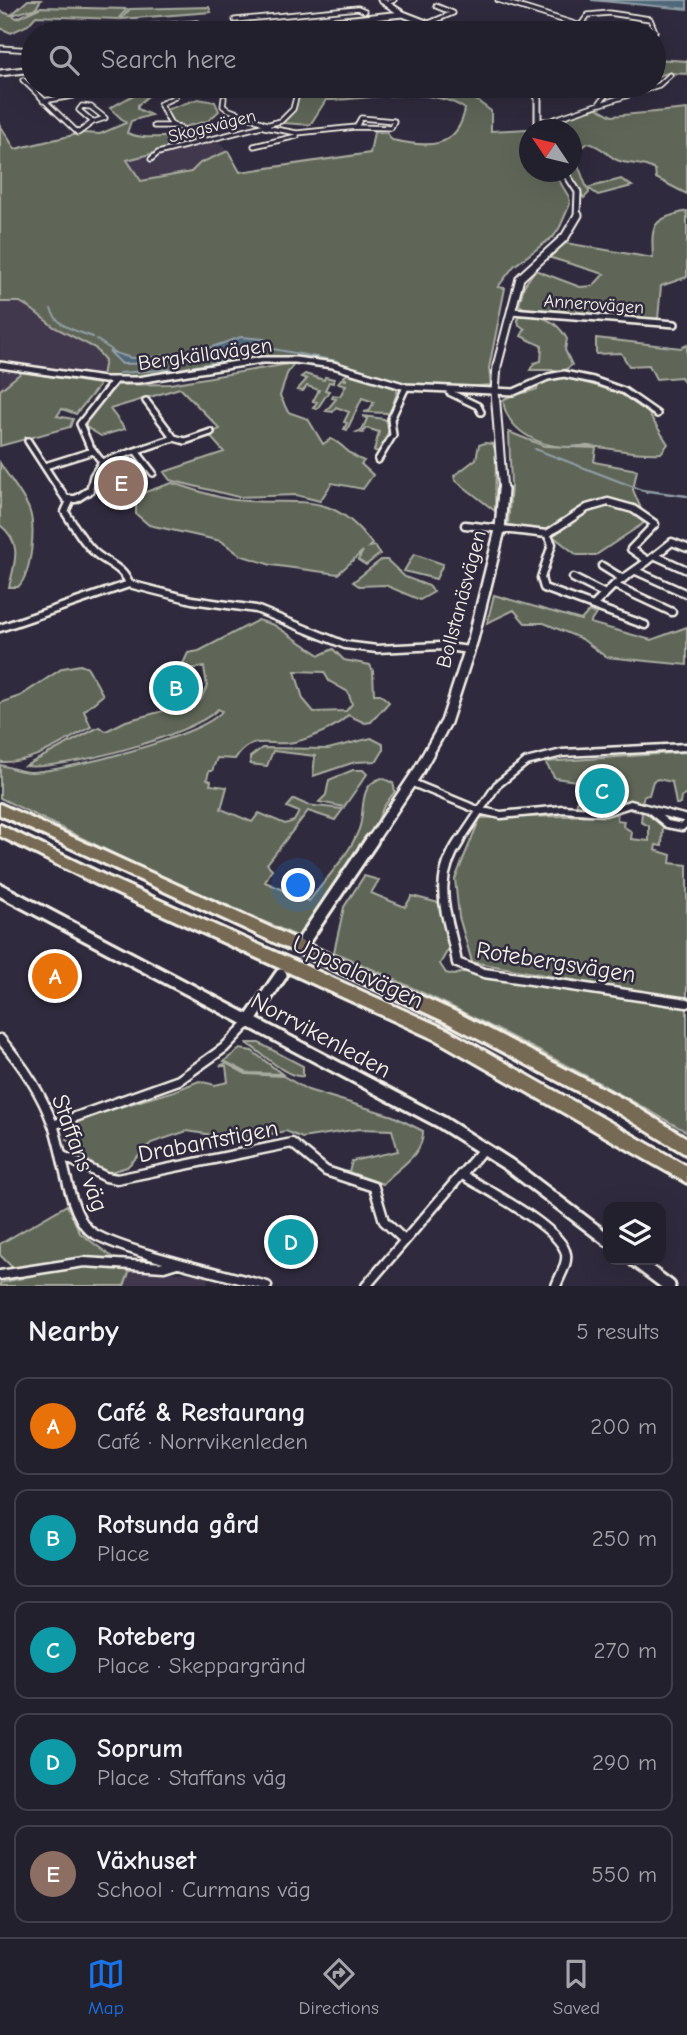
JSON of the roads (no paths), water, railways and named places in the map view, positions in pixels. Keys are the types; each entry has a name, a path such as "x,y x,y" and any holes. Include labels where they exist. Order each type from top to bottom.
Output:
{"highway":[{"name":"Uppsalavägen","path":"0,809 453,1018 619,1105 687,1147"},
{"name":"Uppsalavägen","path":"0,830 103,881 442,1035 687,1175"}],"street":[{"path":"384,1 394,0"},
{"path":"498,0 564,21"},
{"path":"384,1 403,14 423,21"},
{"path":"434,21 453,13 436,6"},
{"path":"234,20 358,8 365,11"},
{"path":"309,13 315,21"},
{"path":"584,21 588,15 609,13 651,21"},
{"path":"343,21 403,14"},
{"path":"0,48 21,49"},
{"path":"0,73 21,70"},
{"path":"666,79 670,75"},
{"path":"41,98 78,133 93,122 105,118 91,107 78,108 93,122"},
{"path":"43,101 53,98"},
{"path":"172,98 163,101 159,107 174,126"},
{"path":"224,98 223,106 227,109 271,125"},
{"name":"Skogsvägen","path":"151,159 158,153 271,125 288,117 295,98"},
{"path":"538,98 538,119"},
{"path":"599,104 603,98"},
{"path":"556,119 618,98"},
{"path":"254,146 303,135 356,128 386,130 391,128 394,121 362,118 356,128"},
{"path":"154,126 174,126 206,141"},
{"path":"264,127 303,135"},
{"name":"Bollstanäsvägen","path":"305,939 410,782 446,722 470,650 500,530 503,491 495,392 511,312 524,271 565,237 579,214 578,192 572,182"},
{"name":"Annerovägen","path":"511,312 676,324"},
{"name":"Bergkällavägen","path":"0,365 115,380 161,378 262,360 295,360 333,365 406,387 495,392 525,391 550,376 570,375 631,394 657,414"},
{"path":"102,462 93,451 80,424 115,380"},
{"path":"378,460 393,435 391,419 406,387"},
{"path":"447,391 478,405 481,412"},
{"path":"146,401 174,438"},
{"path":"129,584 123,570 99,556 82,541 65,512 70,500 90,491 93,476 102,462 174,438 185,441 211,432"},
{"path":"28,441 70,500"},
{"path":"45,466 93,451"},
{"path":"136,451 153,473"},
{"path":"465,525 547,534 587,508 608,502 633,509 654,524 631,549 648,561"},
{"path":"547,534 552,544 541,578 542,586 645,625"},
{"path":"594,605 614,585 673,542 687,548"},
{"path":"656,556 687,570"},
{"path":"601,566 623,579"},
{"path":"636,571 687,594"},
{"path":"573,578 605,594"},
{"path":"0,628 129,584 192,600 256,609 345,645 377,649 440,646 470,650"},
{"path":"614,585 673,612"},
{"name":"Rotebergsvägen","path":"687,747 547,754 508,772 478,810 450,857 442,877 457,963 484,973 687,1003"},
{"path":"410,782 478,810 505,815 562,809 605,812 625,804 645,807 687,820 682,827 669,825 645,807"},
{"name":"Norrvikenleden","path":"0,890 248,1023 441,1122 484,1148 603,1236"},
{"path":"53,1125 176,1085 217,1057 248,1023 281,975"},
{"name":"Staffans väg","path":"0,1039 25,1067 53,1125 73,1202 88,1230 103,1240 267,1286"},
{"name":"Drabantstigen","path":"63,1156 106,1177 117,1179 292,1143 326,1171 374,1187 384,1221 403,1239"},
{"path":"366,1286 403,1239 484,1148"},
{"path":"461,1174 486,1192 501,1196 563,1244 566,1257 556,1286"},
{"path":"0,1275 75,1263 164,1267 179,1263"},
{"path":"641,1265 669,1286"}],"water":[{"path":"591,0 687,0 687,9"},
{"path":"241,337 264,339 270,345 162,363 122,364 109,351 131,358 155,357 209,348"}],"waterway":[{"path":"51,309 63,324 93,337"},
{"path":"97,340 112,350"},
{"path":"273,349 337,361"},
{"path":"119,373 177,369 264,354"},
{"path":"535,449 642,490"},
{"path":"642,490 687,496"},
{"path":"642,490 647,492"}],"tunnel":[{"path":"285,969 302,943"}],"place":[{"name":"Växhuset","path":"121,483"},
{"name":"Rotsunda gård","path":"176,688"},
{"name":"Roteberg","path":"602,791"},
{"name":"Café & Restaurang","path":"55,976"},
{"name":"Soprum","path":"291,1242"}]}
